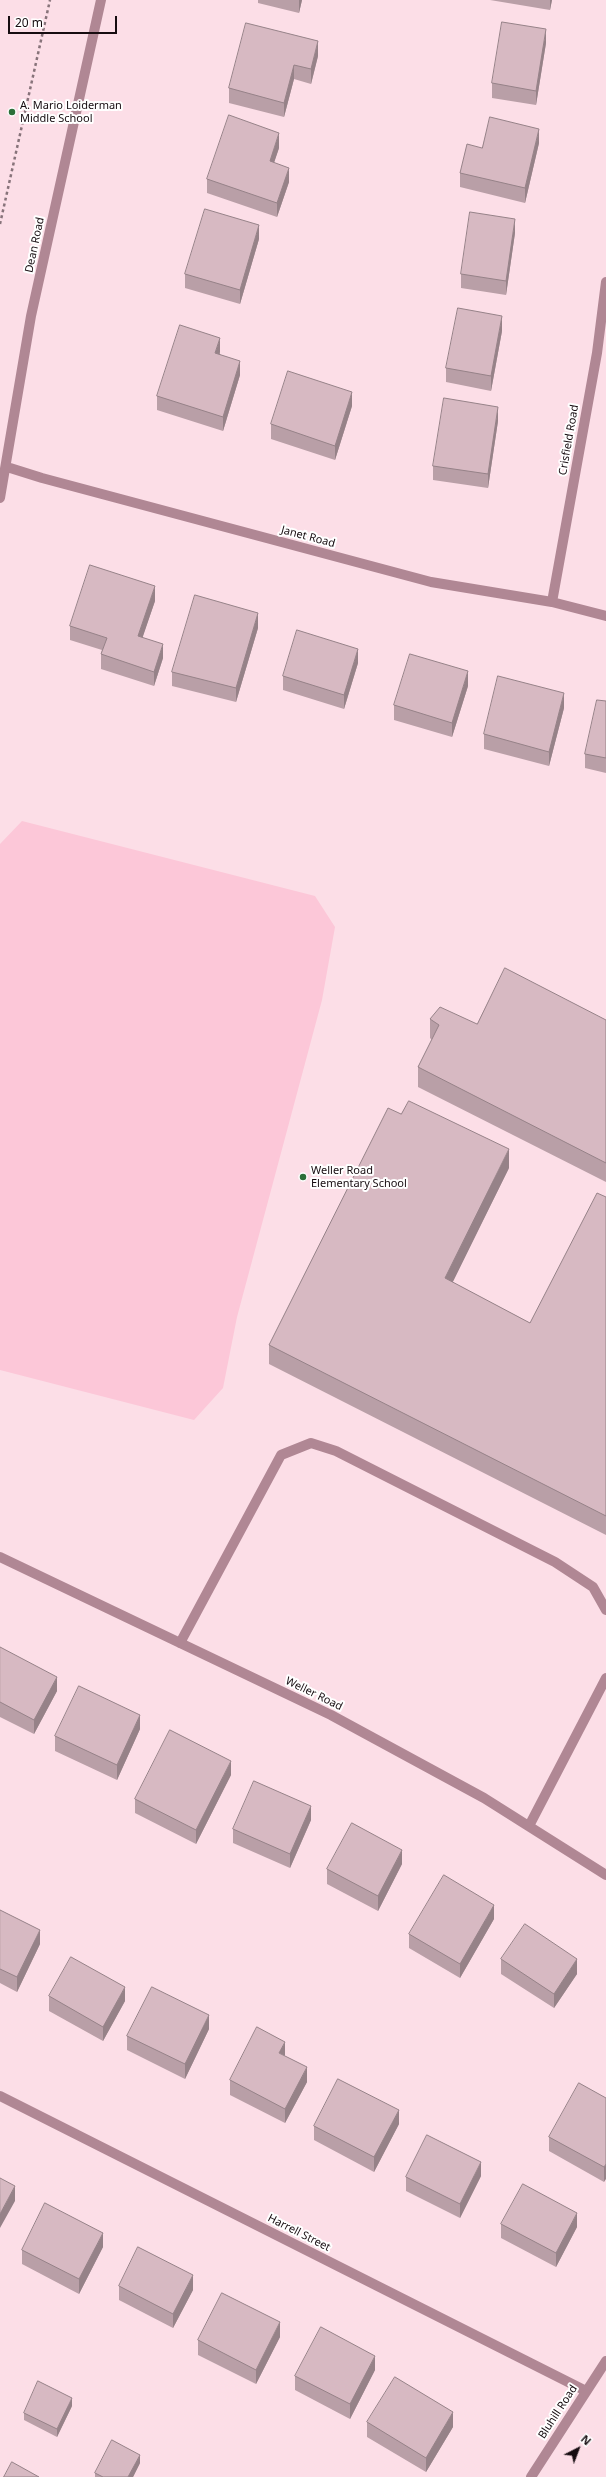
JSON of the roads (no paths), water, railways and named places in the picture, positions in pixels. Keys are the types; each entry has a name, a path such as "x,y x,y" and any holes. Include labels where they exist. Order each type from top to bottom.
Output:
{"street":[{"name":"Dean Road","path":"0,498 7,467 31,316 101,0"},
{"name":"Crisfield Road","path":"552,602 597,353 606,282"},
{"name":"Janet Road","path":"7,467 42,478 431,582 552,602 606,616"},
{"path":"180,1642 281,1456 311,1443 336,1451 555,1562 593,1587 606,1610"},
{"name":"Weller Road","path":"0,1557 332,1715 484,1798 606,1875"},
{"path":"528,1826 606,1678"},
{"name":"Harrell Street","path":"0,2096 586,2391"},
{"name":"Bluhill Road","path":"531,2477 606,2361"}],"place":[{"name":"A. Mario Loiderman Middle School","path":"12,112"},
{"name":"Weller Road Elementary School","path":"303,1177"}]}
